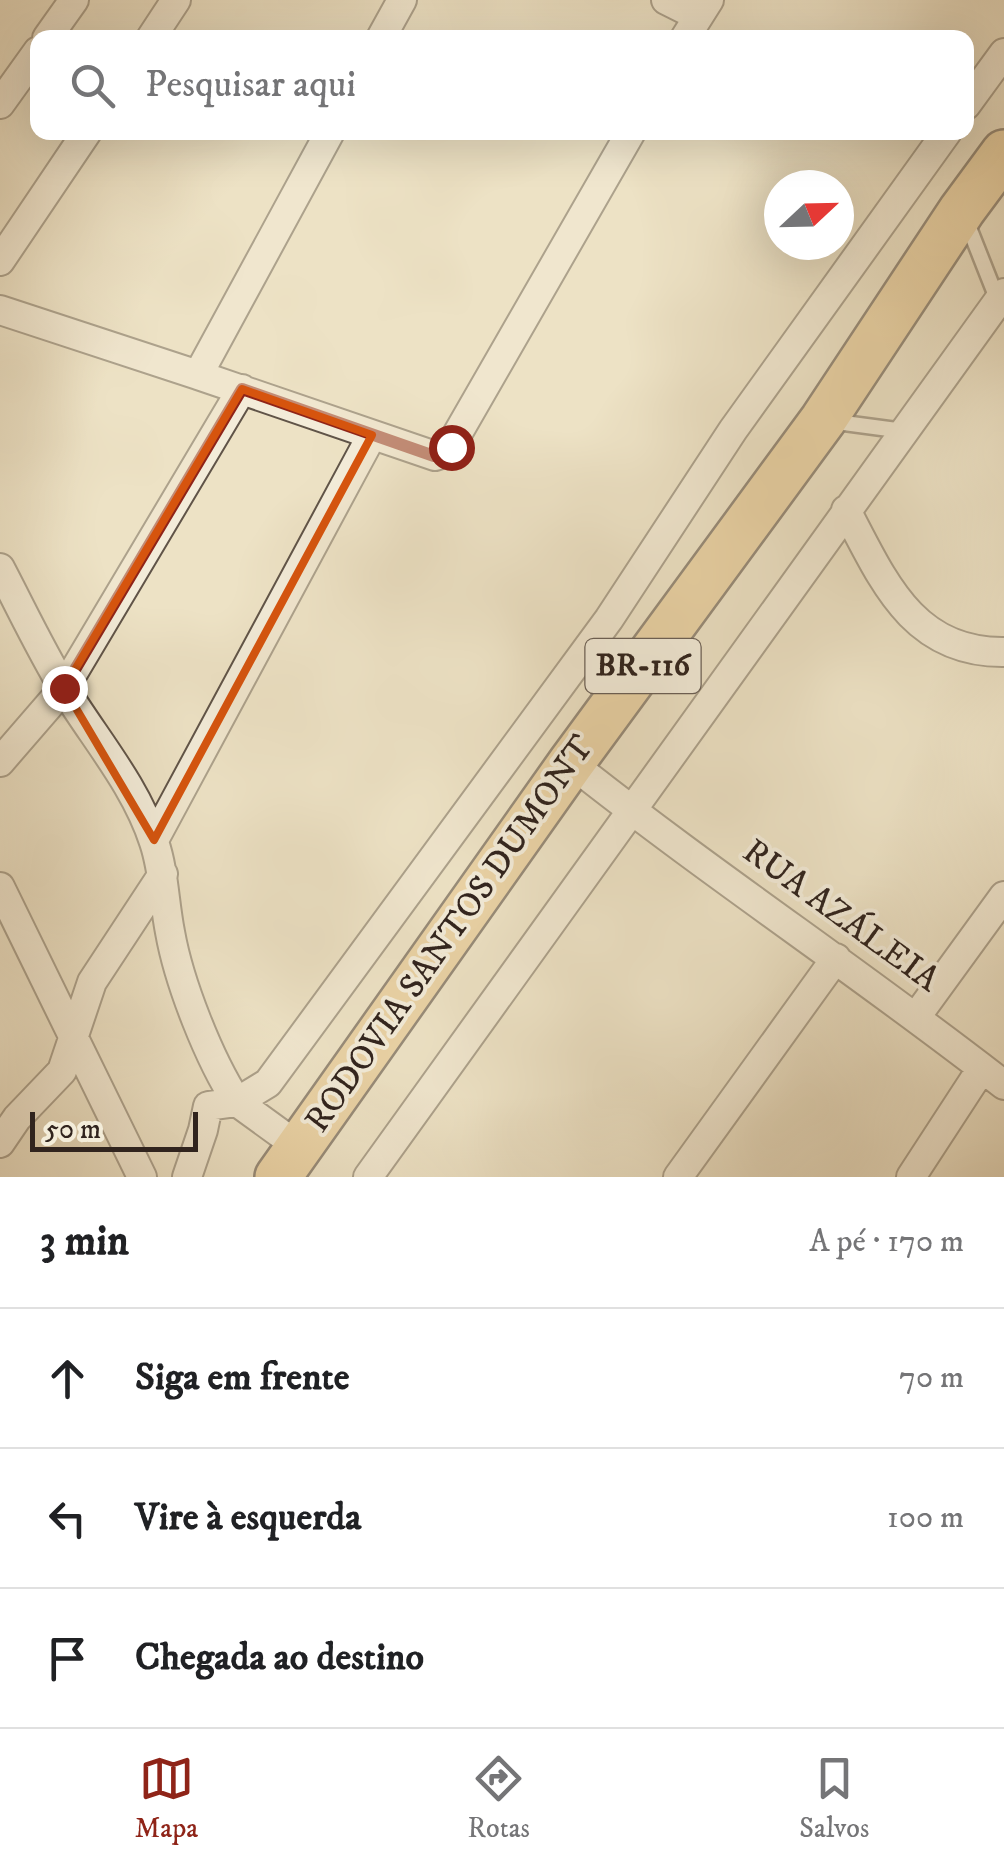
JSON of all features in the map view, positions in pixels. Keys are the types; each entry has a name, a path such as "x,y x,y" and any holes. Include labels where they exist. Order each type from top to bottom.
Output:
{"highway":[{"name":"RODOVIA SANTOS DUMONT","path":"288,1162 572,763 824,420 962,210 1004,154"}],"street":[{"path":"53,30 74,0"},
{"path":"156,30 176,0"},
{"path":"386,30 402,0"},
{"path":"666,0 697,18"},
{"path":"974,94 1004,53"},
{"path":"0,104 30,62"},
{"path":"0,261 81,140"},
{"path":"198,375 326,140"},
{"path":"0,310 434,456 451,447 626,140"},
{"path":"186,1177 208,1106 236,1102 268,1082 609,619 733,430 941,140"},
{"path":"368,1177 1001,297"},
{"path":"0,762 64,688 242,389"},
{"path":"154,840 372,435"},
{"path":"846,510 886,586 917,622 953,646 1004,652"},
{"path":"0,568 64,688 138,803 154,840 163,874 170,934 216,1070 236,1102 288,1162"},
{"name":"RUA AZÁLEIA","path":"572,763 993,1076"},
{"path":"0,1143 17,1118 62,1071 92,982 163,874"},
{"path":"0,887 142,1177"},
{"path":"916,1016 1004,896"},
{"path":"678,1177 836,958"},
{"path":"911,1177 993,1076"}],"lane":[{"path":"962,210 1001,297"},
{"path":"824,420 904,431"}],"highlighted area":[{"path":"242,389 372,435 154,840 64,688"}],"route":[{"path":"64,688 242,389 434,456 451,447"}]}
